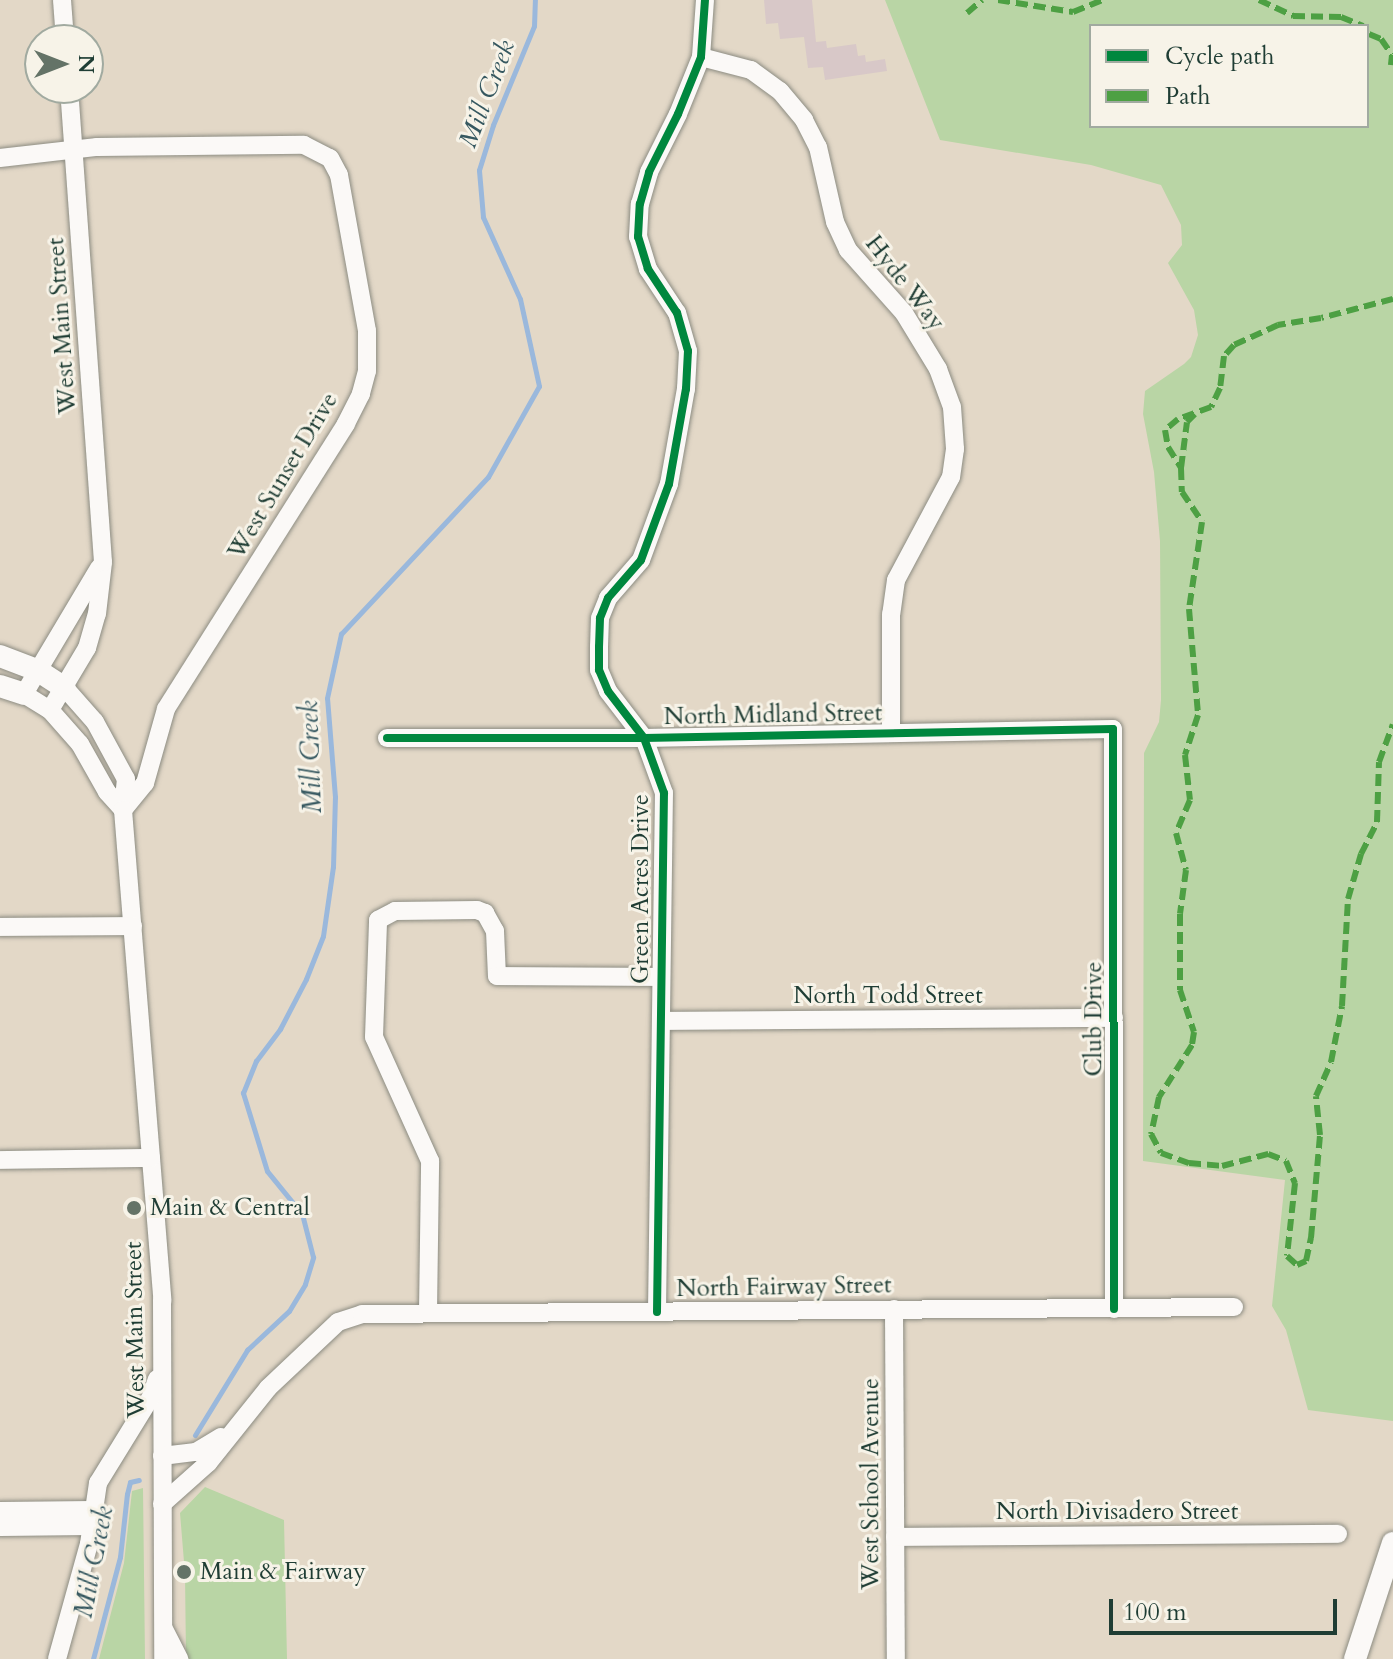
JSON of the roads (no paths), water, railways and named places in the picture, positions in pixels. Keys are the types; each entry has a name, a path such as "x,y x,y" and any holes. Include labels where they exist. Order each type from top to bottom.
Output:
{"main road":[{"path":"0,656 37,670 65,688"},
{"path":"0,686 24,694"},
{"path":"1355,1659 1393,1543"}],"street":[{"path":"62,0 64,24"},
{"name":"Green Acres Drive","path":"657,1312 664,793 644,738 608,691 599,670 600,618 608,598 641,560 672,468 686,389 688,351 677,313 648,269 638,237 640,204 649,172 678,114 701,57 705,0"},
{"name":"Hyde Way","path":"701,57 751,70 780,91 804,120 818,147 835,222 848,250 904,313 938,369 952,407 955,449 951,477 896,580 891,614 891,732"},
{"name":"West Main Street","path":"50,710 87,648 97,614 103,562 70,104"},
{"name":"West Sunset Drive","path":"74,151 97,147 304,145 319,150 330,158 339,175 367,331 367,371 361,394 346,424 166,709 145,783 123,810"},
{"path":"0,158 74,151"},
{"path":"103,562 24,694 50,710 80,744 107,792 123,810"},
{"name":"West Main Street","path":"65,688 113,750 126,779 123,810 162,1300 163,1659"},
{"name":"North Midland Street","path":"387,738 644,738 1113,729"},
{"name":"Club Drive","path":"1113,729 1114,1309"},
{"path":"428,1312 430,1161 374,1037 378,920 395,911 477,910 485,913 495,931 497,976 661,977"},
{"path":"0,927 133,926"},
{"name":"North Todd Street","path":"661,1021 1114,1018"},
{"path":"0,1160 151,1158"},
{"name":"North Fairway Street","path":"162,1504 208,1463 268,1388 338,1322 362,1314 1234,1307"},
{"name":"West School Avenue","path":"894,1309 896,1659"},
{"path":"57,1659 89,1544 98,1483 151,1397 162,1362"},
{"name":"North Fairway Street","path":"108,1463 135,1441 196,1452 237,1427"},
{"path":"0,1511 31,1519"},
{"path":"0,1527 31,1519 91,1518"},
{"name":"North Divisadero Street","path":"895,1537 1338,1534"},
{"path":"162,1627 179,1659"}],"waterway":[{"name":"Mill Creek","path":"195,1435 247,1350 289,1311 305,1284 313,1257 302,1214 267,1171 243,1093 256,1061 280,1029 306,979 323,936 333,867 335,797 327,698 341,634 488,477 539,386 520,299 483,217 479,170 493,125 534,26 535,0"},
{"name":"Mill Creek","path":"93,1659 120,1557 130,1482 139,1480"}],"place":[{"name":"Main & Central","path":"134,1208"},
{"name":"Main & Fairway","path":"184,1572"}]}
